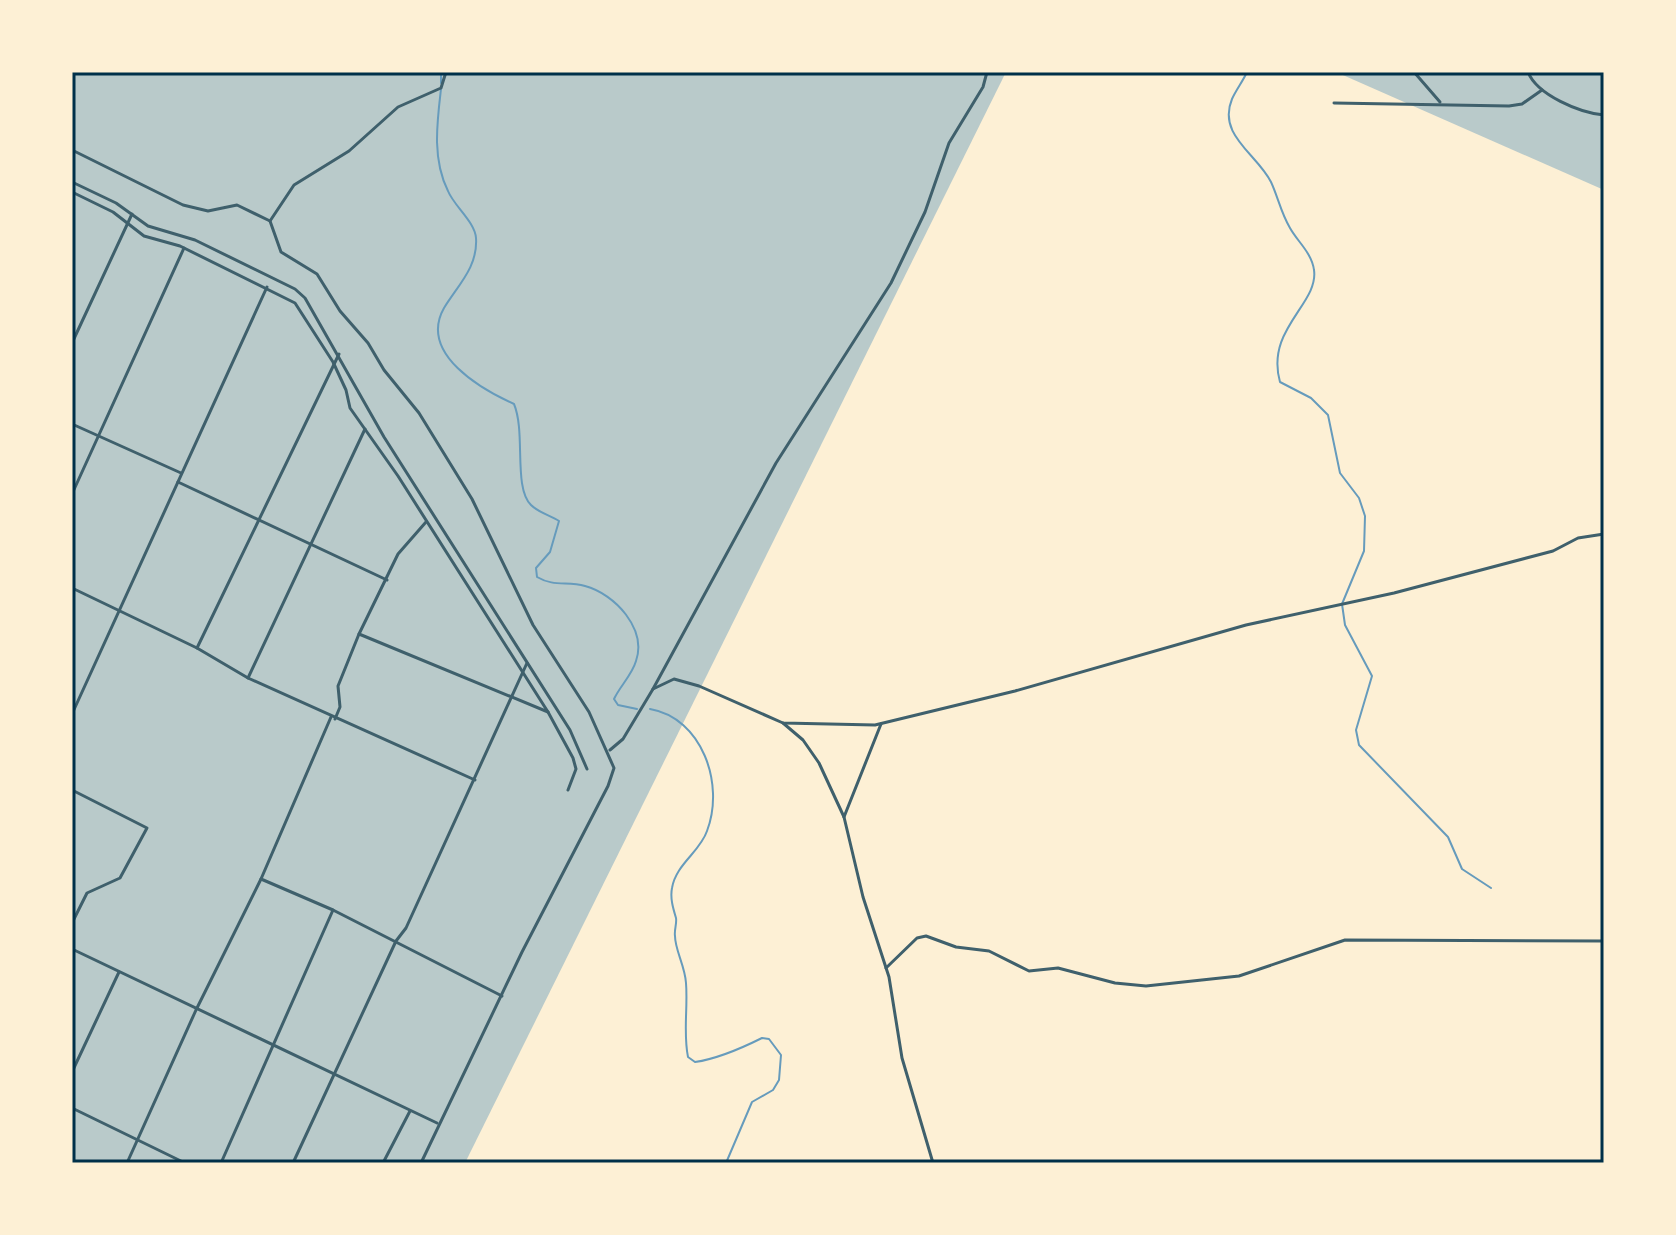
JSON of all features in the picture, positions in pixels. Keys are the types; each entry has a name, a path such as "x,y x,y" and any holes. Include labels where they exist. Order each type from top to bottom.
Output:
{"street":[{"path":"270,221 294,185 349,151 398,107 441,88 446,72"},
{"path":"608,751 628,732 765,483 891,283 925,212 949,143 983,87 987,72"},
{"path":"1414,72 1441,104"},
{"path":"1528,72 1542,90 1585,111 1604,115"},
{"path":"1334,103 1509,106 1522,104 1542,90"},
{"path":"72,150 183,205 208,211 237,205 270,221 281,252 317,274 340,311 368,343 384,370 419,413 472,499 533,625 589,712 608,751 613,776 421,1163"},
{"path":"72,182 148,226 195,240 295,289 312,309 405,469 570,730 587,769"},
{"path":"72,192 128,222 144,236 184,248 295,303 333,362 346,390 350,408 398,476 548,712 576,769 568,790"},
{"path":"72,343 132,214"},
{"path":"72,494 184,248"},
{"path":"72,714 267,287"},
{"path":"320,342 328,337"},
{"path":"197,648 339,354"},
{"path":"72,424 181,473"},
{"path":"248,678 365,429"},
{"path":"398,476 405,469"},
{"path":"178,482 387,580"},
{"path":"127,1163 340,707 338,686 359,634 398,554 426,522"},
{"path":"783,723 881,724 1015,691 1246,625 1437,582 1553,551 1578,538 1604,534"},
{"path":"72,588 197,648 248,678 475,780"},
{"path":"359,634 548,712"},
{"path":"293,1163 396,941 406,928 527,663"},
{"path":"653,689 674,679 682,680 783,723 803,740 819,763 844,817 863,897 886,968 902,1058 933,1163"},
{"path":"844,817 881,724"},
{"path":"72,790 147,828 120,878 87,893 72,923"},
{"path":"261,879 333,910 502,996"},
{"path":"221,1163 333,910"},
{"path":"886,968 917,938 926,936 956,947 989,951 1029,971 1058,968 1115,983 1146,986 1239,976 1345,940 1604,941"},
{"path":"72,949 438,1124"},
{"path":"72,1072 119,972"},
{"path":"72,1108 185,1163"},
{"path":"383,1163 410,1111"}],"shaded area":[{"path":"72,72 1006,72 465,1163 72,1163"},
{"path":"1336,72 1604,72 1604,190"}],"waterway":[{"path":"441,72 441,83"},
{"path":"1247,72 1232,99 1230,123 1234,134 1271,182 1287,222 1314,270 1309,294 1285,332 1280,347 1277,363 1280,382 1311,398 1328,415 1340,473 1359,498 1365,516 1364,551 1342,604 1345,625 1372,676 1356,730 1359,745 1448,837 1462,869 1491,888"},
{"path":"441,89 437,141 440,166 448,191 475,232 476,248 470,267 444,308 438,325 440,340 447,355 471,380 514,404 519,429 522,486 526,497 534,508 559,521 550,552 536,568 537,577 596,590 617,605 633,625 637,637 636,661 614,699 618,705 637,709"},
{"path":"650,709 668,715 683,725 696,739 711,774 712,813 707,831 678,872 671,892 676,920 675,941 686,983 688,1057 695,1062 712,1058 762,1038 769,1039 781,1055 779,1080 773,1090 752,1102 726,1163"}]}
